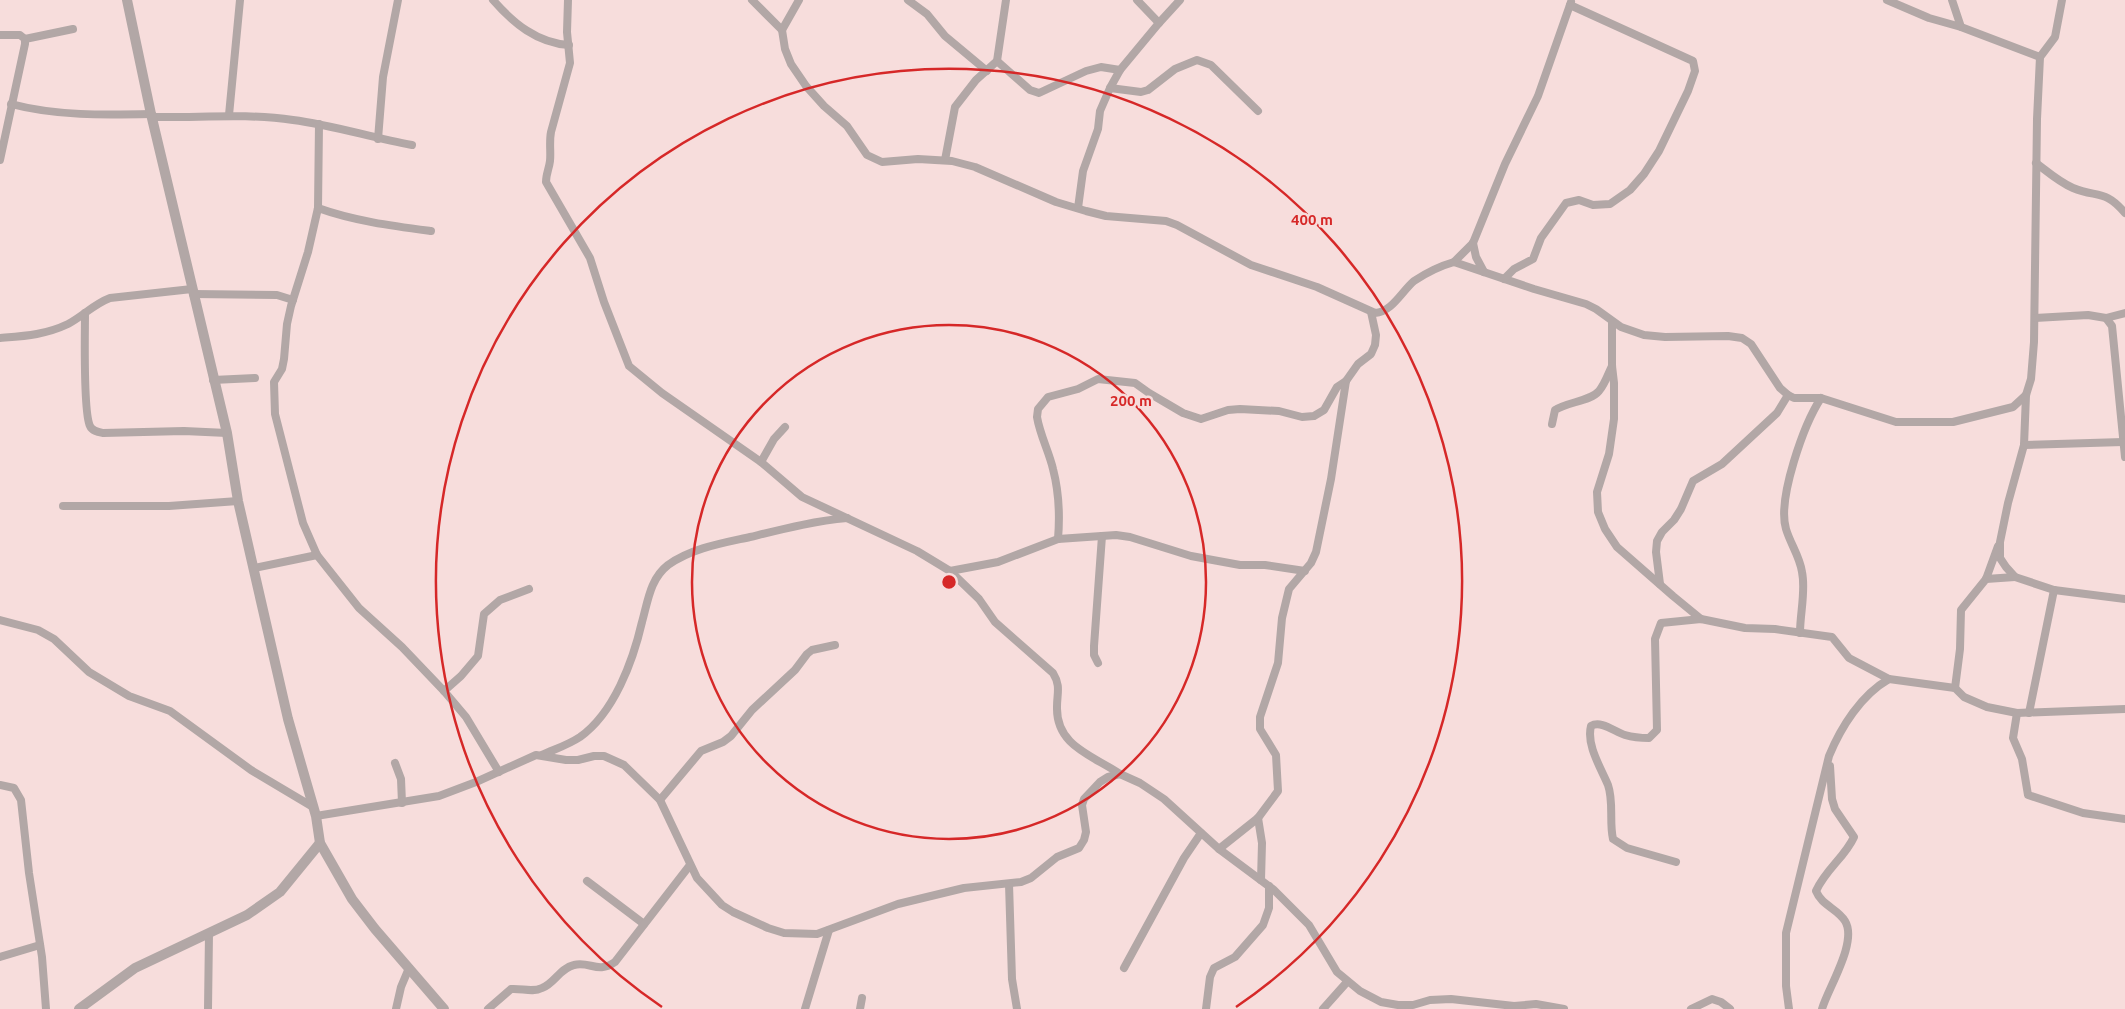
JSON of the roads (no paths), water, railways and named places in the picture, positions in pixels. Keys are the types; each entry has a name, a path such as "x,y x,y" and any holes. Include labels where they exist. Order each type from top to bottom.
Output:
{"street":[{"path":"128,0 151,115 227,433 238,501 288,720 315,811 320,843 352,899 375,930 444,1009"},
{"path":"229,116 240,0"},
{"path":"378,139 383,76 398,0"},
{"path":"493,0 508,17 532,34 553,44 568,45"},
{"path":"568,0 566,15 570,64 551,132 549,143 550,160 546,182 590,258 629,366 662,392 761,462 802,496 917,551 950,571 979,599 995,622 1053,673 1058,681 1059,688 1057,703 1058,725 1073,746 1120,774 1140,783 1164,799 1219,849 1269,886 1302,916 1337,972 1347,982 1382,1002 1398,1004 1412,1005 1430,1000 1451,999 1514,1006 1536,1004 1564,1009"},
{"path":"752,0 782,30 785,49 791,64 806,86 824,106 847,126 867,155 882,162 945,160 975,167 1056,202 1106,216 1142,218 1177,225 1258,267 1317,287 1372,312 1383,313 1414,282 1440,266 1454,262 1473,243 1505,164 1538,96 1571,2 1693,61 1695,71 1688,91 1644,174 1630,190 1610,204 1593,205 1579,200 1566,203 1541,238 1534,259 1514,269 1504,278"},
{"path":"782,30 799,0"},
{"path":"908,0 927,14 950,40 968,53 987,71"},
{"path":"945,160 956,107 968,89 997,61 1006,0"},
{"path":"1137,0 1159,23"},
{"path":"1078,208 1083,171 1096,135 1100,111 1110,88 1120,70 1180,0"},
{"path":"1886,0 1930,18 1961,27 2040,56"},
{"path":"1952,0 1961,27"},
{"path":"1955,688 1960,649 1961,610 1986,579 2000,542 2008,503 2024,445 2026,395 2031,379 2035,318 2036,164 2040,56 2055,37 2062,0"},
{"path":"0,35 20,35 25,38 72,29"},
{"path":"0,160 3,130 24,50 25,38"},
{"path":"1110,88 1141,92 1148,90 1175,69 1197,60 1211,65 1258,111"},
{"path":"997,61 1034,93 1047,91 1086,71 1101,67 1120,70"},
{"path":"11,104 25,108 84,115 229,116 283,119 319,124 378,139 412,144"},
{"path":"319,124 317,156 318,208 308,252 292,300 287,324 282,369 274,382 275,414 303,523 317,555 359,608 402,647 466,717 499,772"},
{"path":"2036,164 2074,188 2111,198 2125,213"},
{"path":"318,208 334,214 388,225 431,231"},
{"path":"1473,243 1476,257 1484,272"},
{"path":"1454,262 1586,304 1596,309 1612,322 1630,331 1665,337 1728,336 1742,338 1751,344 1780,388 1788,395 1794,398 1821,398 1896,422 1947,423 2013,406 2026,395"},
{"path":"0,338 31,336 68,324 98,302 110,298 193,291 277,295 292,300"},
{"path":"1058,539 1060,507 1054,470 1037,417 1038,409 1048,397 1082,388 1098,379 1135,383 1149,394 1201,419 1228,410 1240,409 1279,411 1302,416 1314,416 1324,410 1337,387 1346,381 1358,364 1371,354 1375,345 1376,335 1372,312"},
{"path":"85,313 87,408 89,424 92,430 103,433 227,433"},
{"path":"2035,318 2088,315 2106,318 2125,313"},
{"path":"2106,318 2112,326 2125,457"},
{"path":"1612,322 1614,419 1609,454 1596,492 1598,512 1605,529 1618,547 1702,619"},
{"path":"1552,424 1556,410 1562,405 1591,397 1598,392 1612,366"},
{"path":"213,380 255,378"},
{"path":"1219,849 1258,818 1278,791 1279,780 1276,755 1260,729 1260,717 1278,663 1282,618 1289,589 1311,563 1316,552 1331,479 1346,381"},
{"path":"1660,584 1656,552 1657,541 1681,509 1693,481 1722,464 1764,426 1783,404 1788,395"},
{"path":"1800,633 1802,572 1785,527 1785,513 1793,466 1801,440 1821,398"},
{"path":"2013,406 2026,411"},
{"path":"761,462 774,439 785,428"},
{"path":"2024,445 2124,442"},
{"path":"63,506 169,506 238,501"},
{"path":"0,620 20,624 54,639 89,672 129,696 176,715 251,770 315,811 402,804 439,796 499,772 528,757 542,755 582,736 594,724 607,706 627,670 635,651 650,588 668,565 707,547 800,524 849,518"},
{"path":"950,571 998,562 1058,539 1102,536 1130,537 1191,556 1240,565 1265,565 1305,571"},
{"path":"1098,663 1094,654 1094,646 1102,536"},
{"path":"2000,542 2000,558 2003,564 2015,576 2054,590 2125,599"},
{"path":"254,568 317,555"},
{"path":"1986,579 2015,576"},
{"path":"444,691 461,676 478,656 484,614 500,600 529,589"},
{"path":"2029,713 2054,590"},
{"path":"1676,862 1627,848 1613,839 1610,796 1595,754 1590,730 1591,726 1595,724 1634,737 1649,738 1653,735 1658,718 1655,639 1661,623 1702,619 1745,628 1775,629 1832,637 1849,658 1889,679 1955,688 1964,697 1987,707 2017,713 2125,709"},
{"path":"660,800 701,751 723,742 731,736 752,710 796,670 807,654 812,650 835,645"},
{"path":"1789,1009 1786,986 1786,933 1829,756 1836,740 1853,712 1880,684 1889,679"},
{"path":"2017,713 2013,738 2022,759 2028,795 2083,813 2125,819"},
{"path":"542,755 566,760 594,756 613,759 635,774 660,800 676,830 697,878 712,896 738,915 784,933 817,934 898,904 964,888 1009,884 1031,878 1057,857 1079,848 1086,832 1082,805 1084,799 1108,776 1120,774"},
{"path":"1822,1009 1844,956 1848,931 1845,920 1824,904 1816,891 1834,862 1850,847 1854,837 1840,819 1833,804 1829,756"},
{"path":"396,763 401,779 402,804"},
{"path":"0,785 14,788 21,800 40,946 46,1009"},
{"path":"1258,818 1262,843 1261,880"},
{"path":"1124,968 1184,858 1201,833"},
{"path":"79,1009 135,968 247,915 280,892 320,843"},
{"path":"488,1009 511,989 530,991 550,985 563,970 572,965 578,964 602,968 615,962 690,864"},
{"path":"587,881 644,924"},
{"path":"1009,884 1012,979 1017,1009"},
{"path":"1206,1009 1210,977 1214,968 1235,957 1267,918 1269,886"},
{"path":"805,1009 829,930"},
{"path":"208,1009 206,976 209,934"},
{"path":"0,956 40,946"},
{"path":"396,1009 401,987 409,968"},
{"path":"1323,1009 1347,982"},
{"path":"860,1009 862,998"},
{"path":"1691,1009 1712,999 1721,1002 1730,1009"}]}
